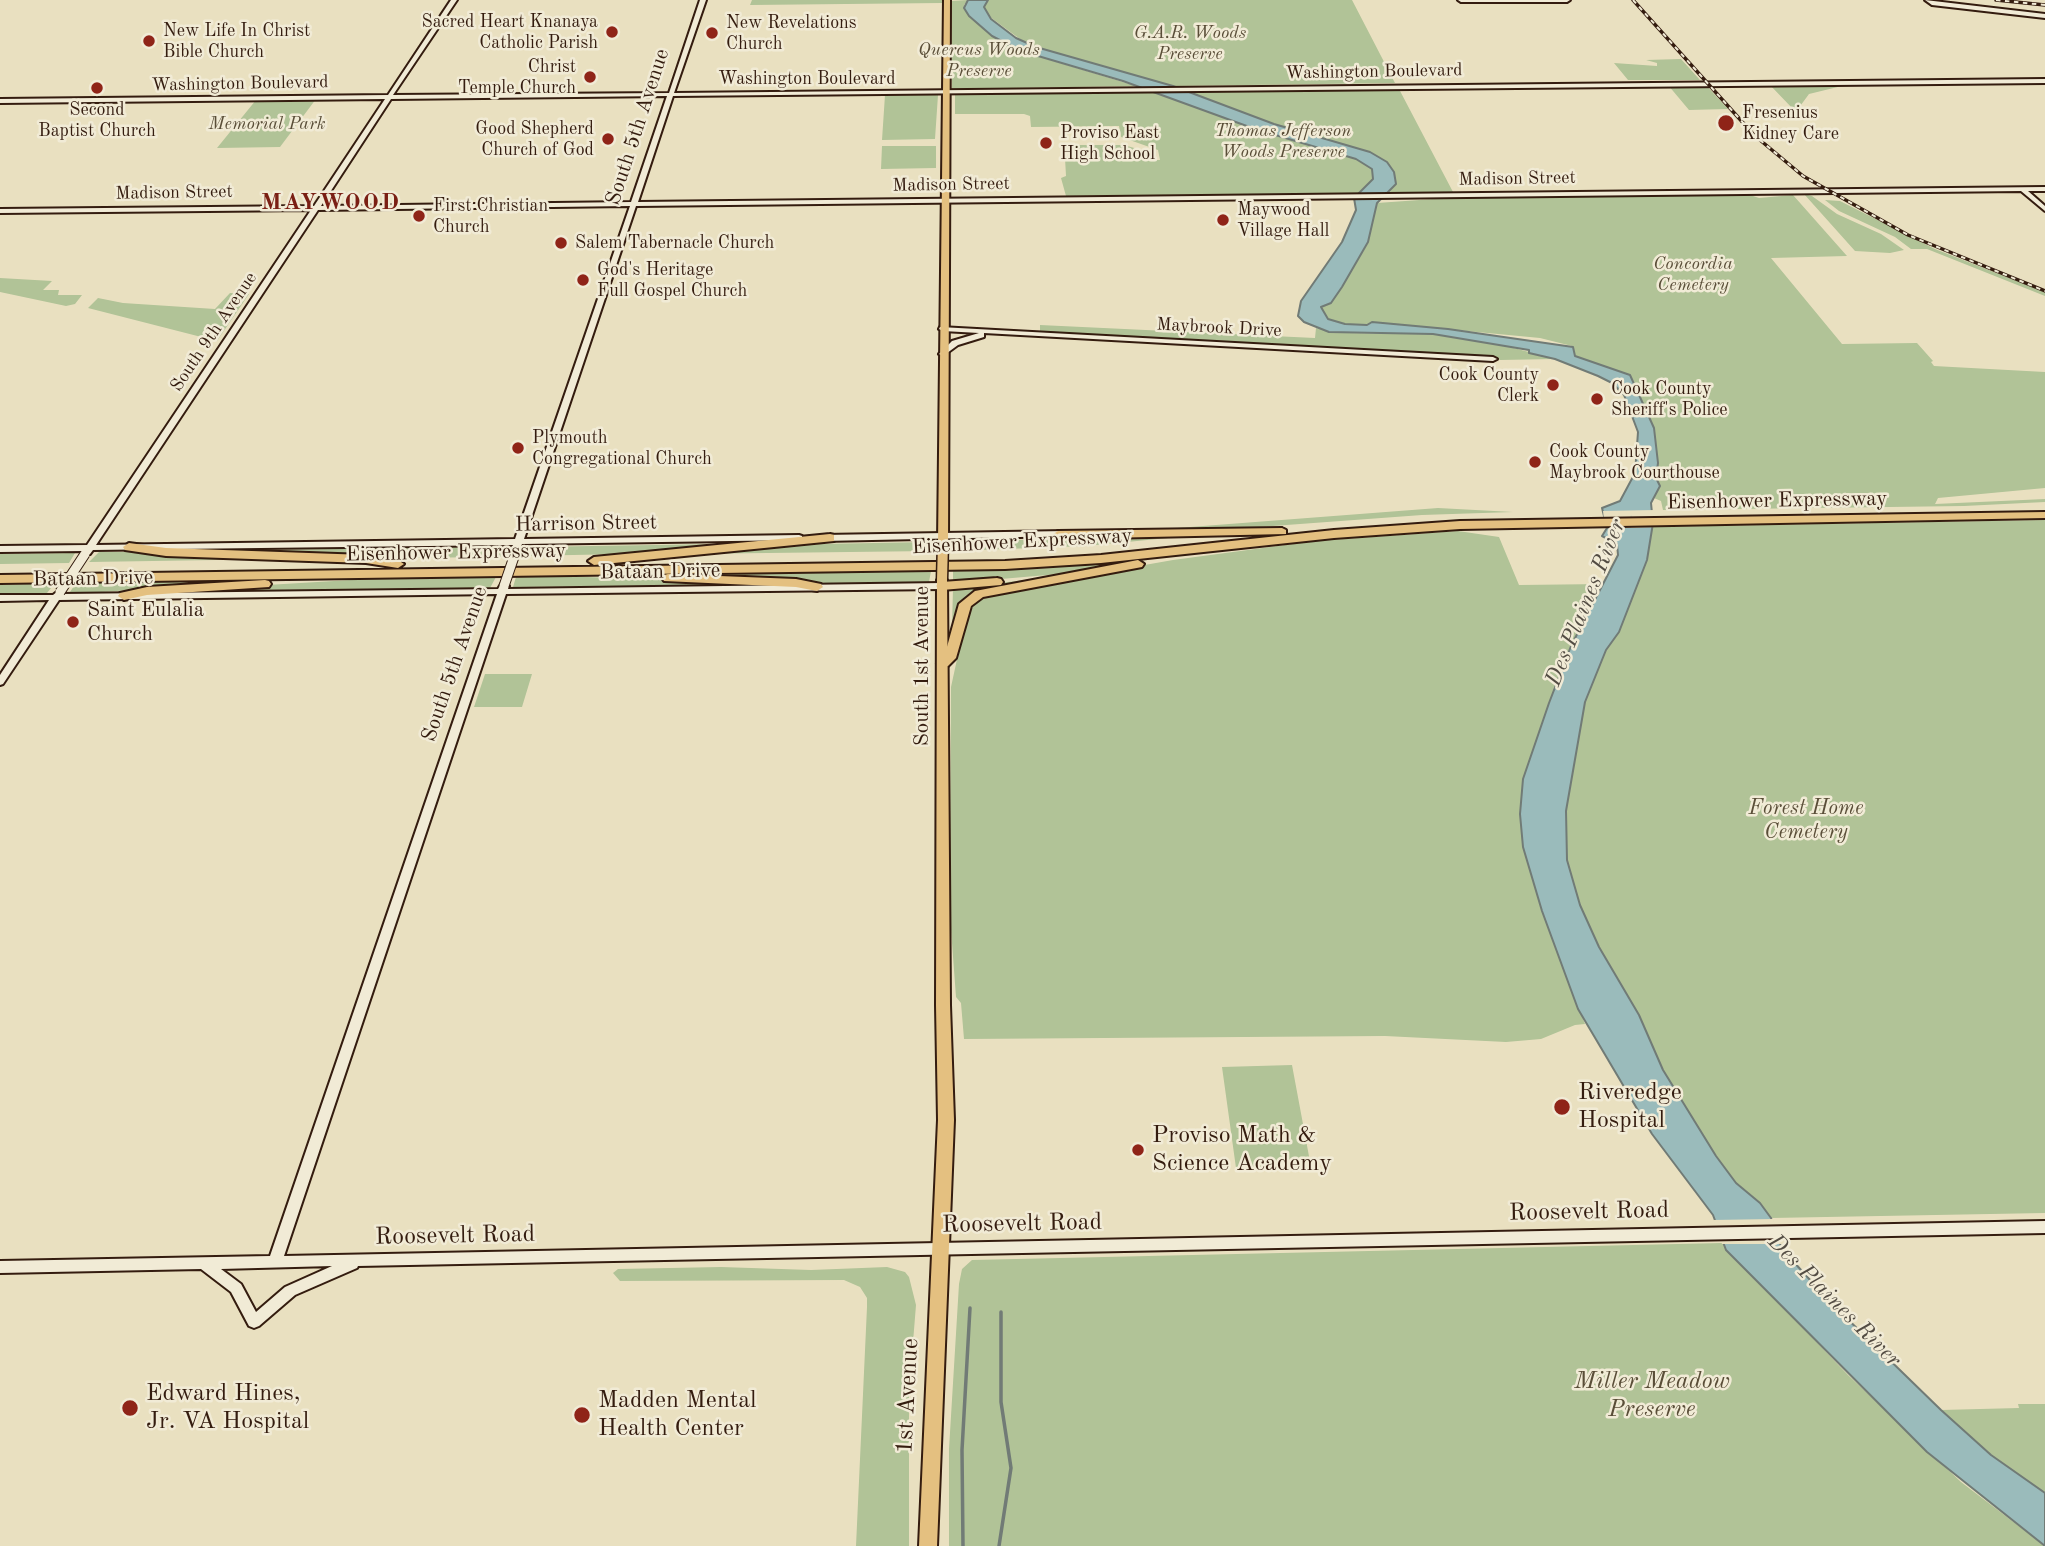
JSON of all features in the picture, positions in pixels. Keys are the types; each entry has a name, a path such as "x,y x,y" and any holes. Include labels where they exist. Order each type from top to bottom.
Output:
{"highway":[{"name":"Eisenhower Expressway","path":"1665,518 2045,507"},
{"name":"Eisenhower Expressway","path":"0,569 1049,554 1421,520 2045,515"},
{"name":"Eisenhower Expressway","path":"0,579 1005,565 1414,527 1604,519"},
{"path":"1058,535 1282,532"},
{"path":"594,561 830,538"},
{"path":"129,547 166,552 366,559 398,564"},
{"path":"943,663 951,654 962,610 970,599 986,591 1187,556 1209,548"},
{"path":"562,571 582,575 796,583 817,587"},
{"path":"124,596 147,591 343,579 383,573"},
{"path":"943,583 1070,576"}],"main road":[{"name":"South 1st Avenue","path":"940,1248 946,1120 943,1009 943,329 947,0"},
{"name":"1st Avenue","path":"928,1546 940,1248"}],"street":[{"name":"South 9th Avenue","path":"0,682 454,0"},
{"name":"South 5th Avenue","path":"275,1262 703,0"},
{"path":"1461,0 1567,0"},
{"path":"1930,2 2045,16"},
{"name":"Washington Boulevard","path":"0,101 2045,81"},
{"path":"2022,189 2045,209"},
{"name":"Madison Street","path":"0,211 2045,189"},
{"name":"Maybrook Drive","path":"943,329 1493,359"},
{"path":"943,354 964,339 1012,333"},
{"name":"Harrison Street","path":"0,549 87,551 129,547 518,545 830,538 943,540 1173,530"},
{"name":"Bataan Drive","path":"0,598 58,594 124,596 943,583"},
{"name":"Roosevelt Road","path":"0,1267 2045,1227"},
{"path":"205,1264 236,1288 254,1322 290,1291 362,1260"}],"green space":[{"path":"752,0 942,0 942,3 750,5"},
{"name":"Quercus Woods Preserve","path":"968,0 964,5 969,16 992,36 1037,56 1136,86 952,89 951,1"},
{"name":"G.A.R. Woods Preserve","path":"988,0 1352,0 1395,83 1173,86 1052,53 1024,42 986,14 984,7"},
{"path":"1681,59 1700,80 1628,80 1614,63 1657,66 1657,63 1646,60"},
{"path":"1705,84 1728,109 1689,110 1668,85"},
{"path":"1769,84 1850,84 1809,94 1798,109 1793,109"},
{"name":"Thomas Jefferson Woods Preserve","path":"1399,89 1453,192 1066,196 1061,178 1066,176 1065,158 1073,157 1071,145 1124,145 1141,150 1148,160 1160,160 1158,150 1121,137 1119,126 1031,127 1030,116 1024,114 955,114 955,94"},
{"path":"885,95 938,95 935,139 882,140"},
{"name":"Memorial Park","path":"316,99 280,147 217,148 256,100"},
{"path":"882,146 936,146 936,168 881,169"},
{"path":"1804,194 1812,196 1837,214 1881,234 1904,250 1890,253 1855,251"},
{"name":"Concordia Cemetery","path":"1750,195 1759,198 1793,195 1847,256 1771,258 1842,344 1917,343 1933,361 1931,362 1934,366 2045,372 2045,488 1938,498 1935,504 2045,499 2045,502 1964,506 1663,510 1661,501 1654,498 1660,486 1656,478 1654,428 1630,375 1575,356 1572,346 1540,338 1372,322 1367,325 1344,324 1328,319 1322,311 1321,307 1331,303 1342,287 1368,243 1377,203 1448,198"},
{"path":"1825,200 1840,201 1935,249 2045,292 2045,296 1927,249 1911,249 1895,237 1839,211"},
{"path":"0,278 52,281 43,290 59,290 58,295 82,295 75,304 66,306 0,292"},
{"path":"230,293 249,294 217,341 88,308 98,298 123,303 215,309"},
{"path":"1040,325 1315,338 1316,328 1348,333 1433,334 1495,343 1555,359 1500,360 1491,356 1040,333"},
{"path":"1438,508 1513,512 1422,515 1178,533 1177,528"},
{"name":"Forest Home Cemetery","path":"2045,520 2045,1213 1771,1218 1760,1203 1736,1183 1716,1156 1663,1070 1639,1015 1599,947 1580,905 1567,860 1566,811 1585,702 1606,650 1619,632 1647,560 1651,527"},
{"path":"1458,531 1499,537 1519,585 1604,584 1571,646 1549,703 1523,779 1520,814 1523,847 1542,911 1585,1024 1575,1025 1541,1039 1506,1042 1385,1036 964,1039 961,1003 956,997 950,916 951,687 969,604 991,592 1173,560 1315,541"},
{"path":"1178,537 1086,546 953,551 953,543 956,541"},
{"path":"932,542 932,551 685,554 819,544"},
{"path":"780,543 623,554 523,556 528,547"},
{"path":"506,548 503,557 392,558 173,551"},
{"path":"99,552 134,552 281,559 89,562"},
{"path":"75,553 69,563 0,564 0,554"},
{"path":"1132,562 1059,574 966,582 953,580 953,571"},
{"path":"931,571 929,582 826,583 669,575"},
{"path":"562,576 785,585 513,587 516,577"},
{"path":"496,577 490,588 166,591 368,579"},
{"path":"1035,579 967,598 952,627 953,588"},
{"path":"281,580 101,592 70,592 76,583"},
{"path":"55,583 47,593 0,594 0,585"},
{"path":"485,674 532,674 522,707 474,707"},
{"path":"1292,1065 1311,1167 1236,1168 1222,1067"},
{"name":"Miller Meadow Preserve","path":"1722,1243 1848,1375 1961,1482 2045,1546 949,1546 949,1449 959,1284 962,1269 972,1260"},
{"path":"721,1267 811,1270 887,1267 905,1272 909,1277 916,1305 909,1392 909,1546 856,1546 867,1307 867,1298 860,1287 844,1280 620,1281 613,1273 618,1269"},
{"path":"2018,1404 2045,1404 2045,1493 1991,1455 1941,1410 2019,1408"}],"water":[{"path":"968,0 988,0 984,7 991,19 1016,38 1036,47 1173,86 1274,124 1370,152 1387,162 1394,172 1396,184 1377,203 1368,242 1342,287 1331,303 1321,307 1328,319 1345,324 1367,325 1372,322 1448,329 1573,347 1575,356 1630,375 1654,428 1658,463 1656,478 1660,486 1651,503 1653,523 1647,560 1619,632 1606,650 1585,702 1566,811 1567,860 1580,905 1599,947 1639,1015 1663,1070 1716,1156 1736,1183 1760,1203 1771,1218 1782,1249 1831,1303 1941,1410 1991,1455 2045,1493 2045,1546 1927,1452 1726,1250 1713,1215 1652,1134 1578,1009 1542,911 1523,847 1520,814 1523,779 1571,646 1618,555 1617,544 1602,536 1607,528 1602,508 1620,501 1635,473 1638,432 1624,395 1612,383 1598,376 1555,359 1529,353 1529,350 1433,334 1329,332 1304,322 1298,316 1301,301 1342,242 1356,210 1354,198 1373,179 1372,169 1356,159 1255,129 1123,81 1021,51 992,36 969,16 964,8"}],"pier":[{"path":"1655,510 1655,527 1630,528 1605,528 1603,511"},
{"path":"1773,1219 1783,1244 1722,1244 1713,1220"}],"waterway":[{"path":"963,1546 962,1450 970,1308"},
{"path":"999,1546 1011,1468 1001,1402 1001,1312"}],"railway":[{"path":"1633,0 1754,135 1803,176 1908,235 2045,291"},
{"path":"1996,0 2045,5"}],"place":[{"name":"Sacred Heart Knanaya Catholic Parish","path":"612,32"},
{"name":"New Revelations Church","path":"712,33"},
{"name":"New Life In Christ Bible Church","path":"149,41"},
{"name":"Christ Temple Church","path":"590,77"},
{"name":"Second Baptist Church","path":"97,88"},
{"name":"Fresenius Kidney Care","path":"1726,123"},
{"name":"Good Shepherd Church of God","path":"608,139"},
{"name":"Proviso East High School","path":"1046,143"},
{"name":"First Christian Church","path":"419,216"},
{"name":"Maywood Village Hall","path":"1223,220"},
{"name":"Salem Tabernacle Church","path":"561,243"},
{"name":"God's Heritage Full Gospel Church","path":"583,280"},
{"name":"Cook County Clerk","path":"1553,385"},
{"name":"Cook County Sheriff's Police","path":"1597,399"},
{"name":"Plymouth Congregational Church","path":"518,448"},
{"name":"Cook County Maybrook Courthouse","path":"1535,462"},
{"name":"Saint Eulalia Church","path":"73,622"},
{"name":"Riveredge Hospital","path":"1562,1107"},
{"name":"Proviso Math & Science Academy","path":"1138,1150"},
{"name":"Edward Hines, Jr. VA Hospital","path":"130,1408"},
{"name":"Madden Mental Health Center","path":"582,1415"}],"district":[{"name":"MAYWOOD","path":"331,203"}],"water label":[{"name":"Des Plaines River","path":"1586,603"},
{"name":"Des Plaines River","path":"1834,1301"}]}
